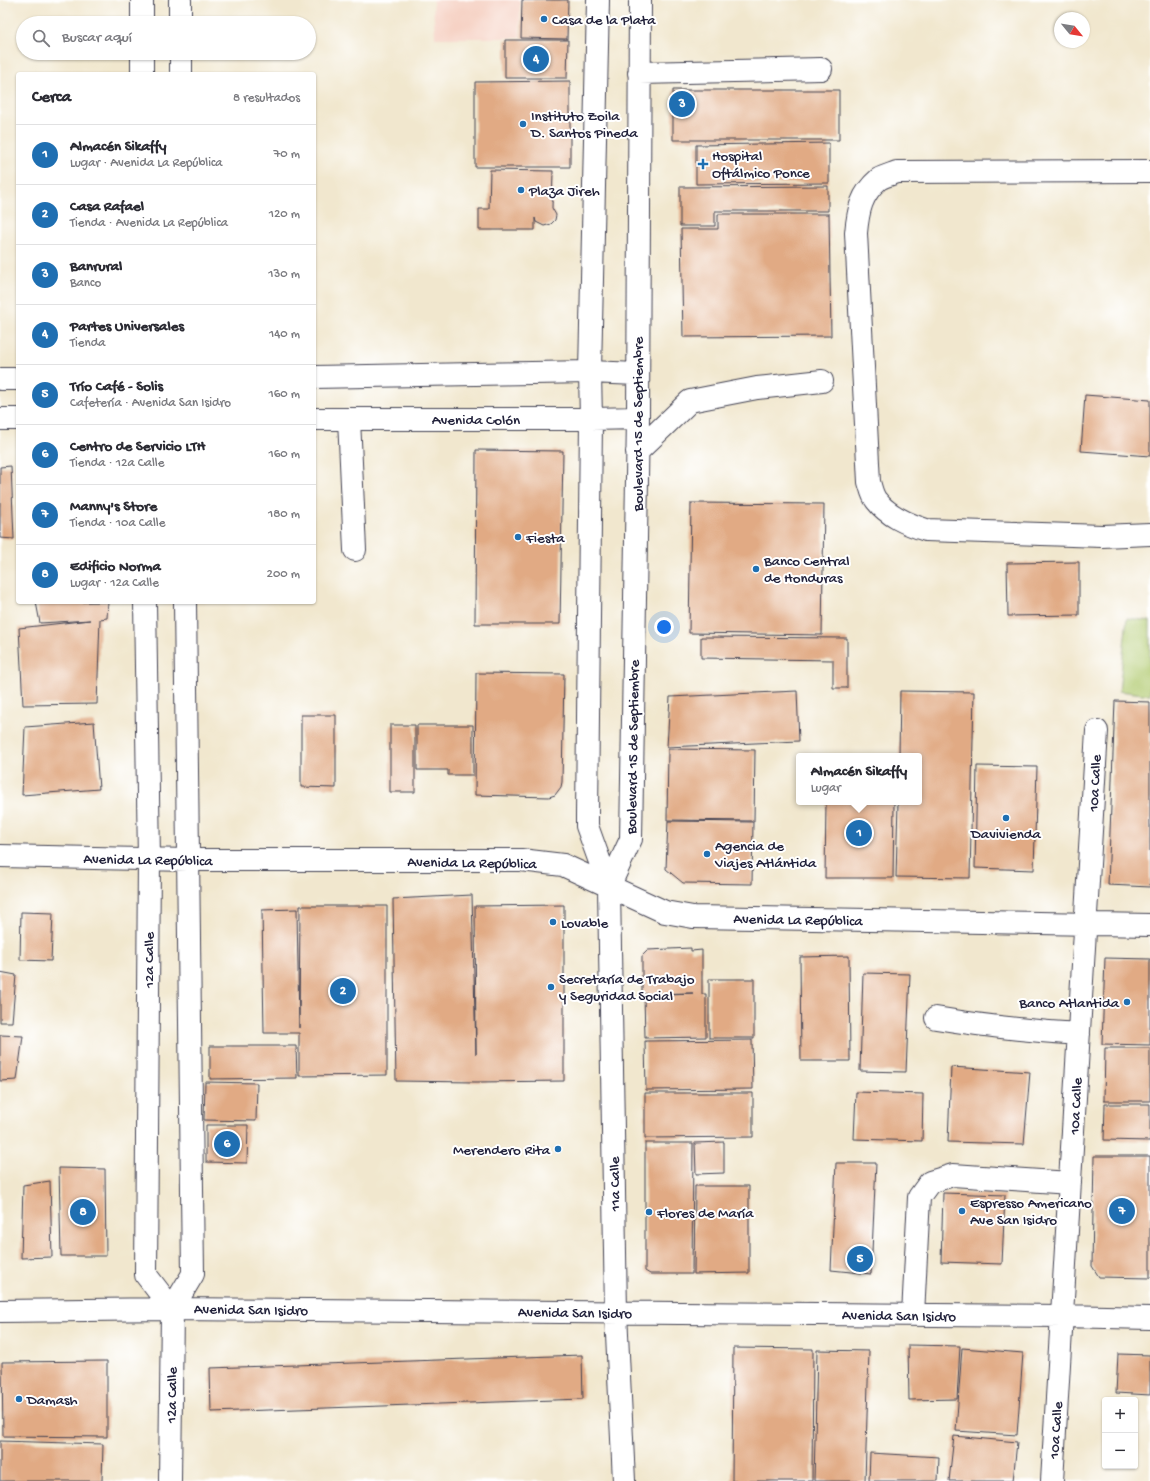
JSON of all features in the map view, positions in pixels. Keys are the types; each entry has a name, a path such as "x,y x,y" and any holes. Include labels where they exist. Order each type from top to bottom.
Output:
{"street":[{"path":"142,0 142,16"},
{"path":"180,0 180,16"},
{"path":"598,0 590,372 592,419 587,826 609,887"},
{"name":"Boulevard 15 de Septiembre","path":"609,887 631,839 638,418 637,374 640,0"},
{"path":"142,60 142,72"},
{"path":"181,60 181,72"},
{"path":"639,73 820,69"},
{"path":"1150,170 897,172 880,178 866,193 858,213 856,233 869,482 875,499 889,513 901,521 926,530 1102,536 1150,534"},
{"path":"316,377 590,372 637,374"},
{"path":"0,379 16,379"},
{"path":"637,452 690,401 757,388 822,381"},
{"name":"Avenida Colón","path":"316,419 638,418"},
{"path":"0,419 16,419"},
{"path":"349,419 355,550"},
{"name":"12a Calle","path":"145,604 149,859 146,1275 172,1309 170,1481"},
{"path":"172,1309 193,1274 185,604"},
{"name":"10a Calle","path":"1052,1481 1097,731"},
{"name":"Avenida La República","path":"0,856 188,860 520,860 562,865 665,912 692,917 1150,925"},
{"name":"11a Calle","path":"609,887 616,1313 624,1481"},
{"path":"936,1018 1017,1029 1079,1034"},
{"path":"913,1315 919,1197 930,1182 953,1175 1070,1183"},
{"name":"Avenida San Isidro","path":"0,1311 172,1309 1150,1318"}],"shaded area":[{"path":"433,0 520,0 520,38 435,38"}],"green space":[{"path":"1127,618 1150,621 1150,695 1119,691"}],"building":[{"name":"Casa de la Plata","path":"522,0 568,0 567,39 521,38"},
{"path":"505,40 568,40 567,78 505,78"},
{"name":"Instituto Zoila D. Santos Pineda","path":"570,81 570,167 475,167 475,82"},
{"path":"673,90 839,90 839,140 673,140"},
{"path":"829,143 829,183 696,184 696,145"},
{"name":"Plaza Jireh","path":"490,170 553,171 552,208 556,215 555,220 551,224 544,226 536,222 535,218 535,230 479,230 479,209 489,209"},
{"path":"828,186 828,211 715,211 715,226 680,226 680,187"},
{"path":"718,214 829,214 831,336 683,337 681,229 718,229"},
{"path":"1085,395 1150,400 1150,456 1081,451"},
{"name":"Fiesta","path":"476,450 563,451 560,624 475,624"},
{"path":"11,466 14,539 0,538 0,467"},
{"name":"Banco Central de Honduras","path":"691,503 824,504 822,635 689,633"},
{"path":"1079,562 1079,615 1008,616 1007,563"},
{"path":"36,604 108,604 107,618 100,619 97,704 23,705 19,628 90,620 40,623"},
{"path":"701,637 847,638 847,688 833,688 833,660 701,658"},
{"path":"476,673 564,674 562,782 561,787 555,795 549,797 475,795"},
{"path":"797,691 799,741 667,747 670,697"},
{"path":"900,691 974,692 970,878 896,877 898,805 922,805 922,753 899,753"},
{"path":"1115,701 1150,702 1150,887 1108,885"},
{"path":"301,715 336,715 336,788 301,787"},
{"path":"94,722 99,789 22,795 25,727"},
{"path":"390,725 415,725 415,792 390,792"},
{"path":"417,725 473,725 473,775 448,775 448,770 417,770"},
{"path":"668,749 755,750 754,821 667,820"},
{"name":"Davivienda","path":"977,766 1037,767 1034,870 975,868"},
{"path":"826,805 894,805 893,878 825,878"},
{"path":"668,821 753,822 752,884 683,883 666,869"},
{"path":"472,895 476,1054 475,906 564,905 564,1081 396,1081 393,899"},
{"path":"300,906 387,906 387,1075 299,1076 299,1033 264,1033 262,910 297,909 299,1028"},
{"path":"21,912 53,913 51,961 20,960"},
{"path":"691,948 691,951 702,950 702,994 706,994 706,1037 645,1038 644,995 693,993 642,994 642,956 648,950"},
{"path":"849,956 850,1061 801,1061 800,957"},
{"name":"Banco Atlantida","path":"1105,958 1150,959 1150,1045 1102,1044"},
{"path":"0,972 16,975 12,1022 0,1022"},
{"path":"863,973 910,974 906,1072 860,1071"},
{"path":"709,979 754,979 754,1038 709,1038"},
{"path":"0,1035 23,1036 17,1080 0,1081"},
{"path":"752,1040 753,1089 646,1090 645,1041"},
{"path":"210,1046 296,1046 297,1078 210,1079"},
{"path":"1105,1048 1150,1048 1150,1101 1104,1101"},
{"path":"951,1067 1030,1072 1024,1144 948,1142"},
{"path":"205,1082 257,1083 256,1121 204,1120"},
{"path":"856,1092 923,1094 922,1141 854,1139"},
{"path":"645,1093 753,1093 753,1137 645,1138"},
{"path":"1105,1104 1150,1104 1150,1141 1104,1140"},
{"path":"206,1125 248,1125 247,1163 206,1162"},
{"path":"724,1142 724,1173 696,1174 695,1143"},
{"path":"645,1143 693,1143 692,1274 650,1274 645,1271"},
{"path":"1094,1156 1150,1156 1150,1278 1099,1277 1092,1266"},
{"path":"836,1163 876,1163 871,1274 831,1270"},
{"path":"59,1168 105,1169 106,1256 61,1256"},
{"path":"50,1181 52,1257 21,1258 23,1185"},
{"path":"695,1186 749,1186 749,1273 694,1274"},
{"path":"943,1193 1005,1195 1002,1264 941,1262"},
{"path":"908,1345 960,1346 957,1399 909,1400"},
{"path":"733,1348 813,1349 812,1481 732,1481"},
{"path":"962,1348 1023,1353 1017,1435 956,1431"},
{"path":"817,1350 869,1351 865,1481 814,1481"},
{"path":"1118,1354 1150,1355 1150,1395 1116,1393"},
{"path":"582,1355 583,1399 211,1412 210,1368"},
{"path":"107,1361 107,1437 3,1436 2,1362"},
{"path":"954,1436 1017,1442 1013,1481 949,1481"},
{"path":"0,1441 103,1444 102,1481 0,1481"},
{"path":"870,1453 939,1457 938,1481 869,1481"}],"place":[{"name":"Casa de la Plata","path":"544,19"},
{"name":"Partes Universales","path":"536,59"},
{"name":"Banrural","path":"682,104"},
{"name":"Instituto Zoila D. Santos Pineda","path":"523,124"},
{"name":"Hospital Oftálmico Ponce","path":"703,164"},
{"name":"Plaza Jireh","path":"521,190"},
{"name":"Fiesta","path":"518,537"},
{"name":"Banco Central de Honduras","path":"756,569"},
{"name":"Davivienda","path":"1006,818"},
{"name":"Almacén Sikaffy","path":"859,833"},
{"name":"Agencia de Viajes Atlántida","path":"707,854"},
{"name":"Lovable","path":"553,922"},
{"name":"Secretaría de Trabajo y Seguridad Social","path":"551,987"},
{"name":"Casa Rafael","path":"343,991"},
{"name":"Banco Atlantida","path":"1127,1002"},
{"name":"Centro de Servicio LTH","path":"227,1144"},
{"name":"Merendero Rita","path":"558,1149"},
{"name":"Espresso Americano Ave San Isidro","path":"962,1211"},
{"name":"Manny's Store","path":"1122,1211"},
{"name":"Edificio Norma","path":"83,1212"},
{"name":"Flores de María","path":"649,1212"},
{"name":"Trío Café - Solis","path":"860,1259"},
{"name":"Damash","path":"19,1399"}]}
